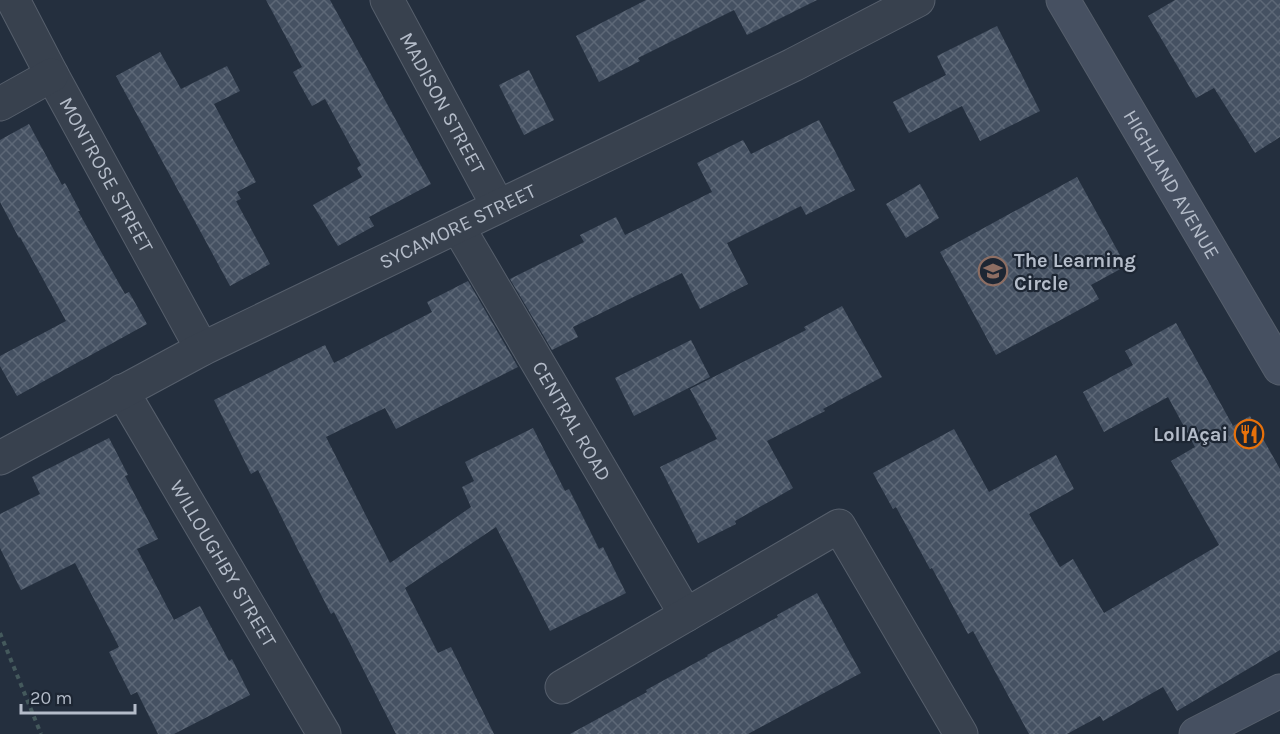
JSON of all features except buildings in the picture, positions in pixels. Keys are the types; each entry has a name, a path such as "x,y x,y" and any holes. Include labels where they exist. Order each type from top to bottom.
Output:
{"main road":[{"name":"HIGHLAND AVENUE","path":"1063,0 1280,368"},
{"path":"1196,734 1280,692"}],"street":[{"name":"MONTROSE STREET","path":"13,0 202,349"},
{"name":"MADISON STREET","path":"387,0 498,206"},
{"name":"SYCAMORE STREET","path":"0,458 202,349 793,65 918,0"},
{"path":"0,104 52,75"},
{"name":"CENTRAL ROAD","path":"458,227 686,615"},
{"name":"WILLOUGHBY STREET","path":"122,391 324,734"},
{"path":"562,687 839,526 961,734"}],"path":[{"path":"0,633 41,734"}],"place":[{"name":"The Learning Circle","path":"993,271"},
{"name":"LollAçai","path":"1249,434"}]}
